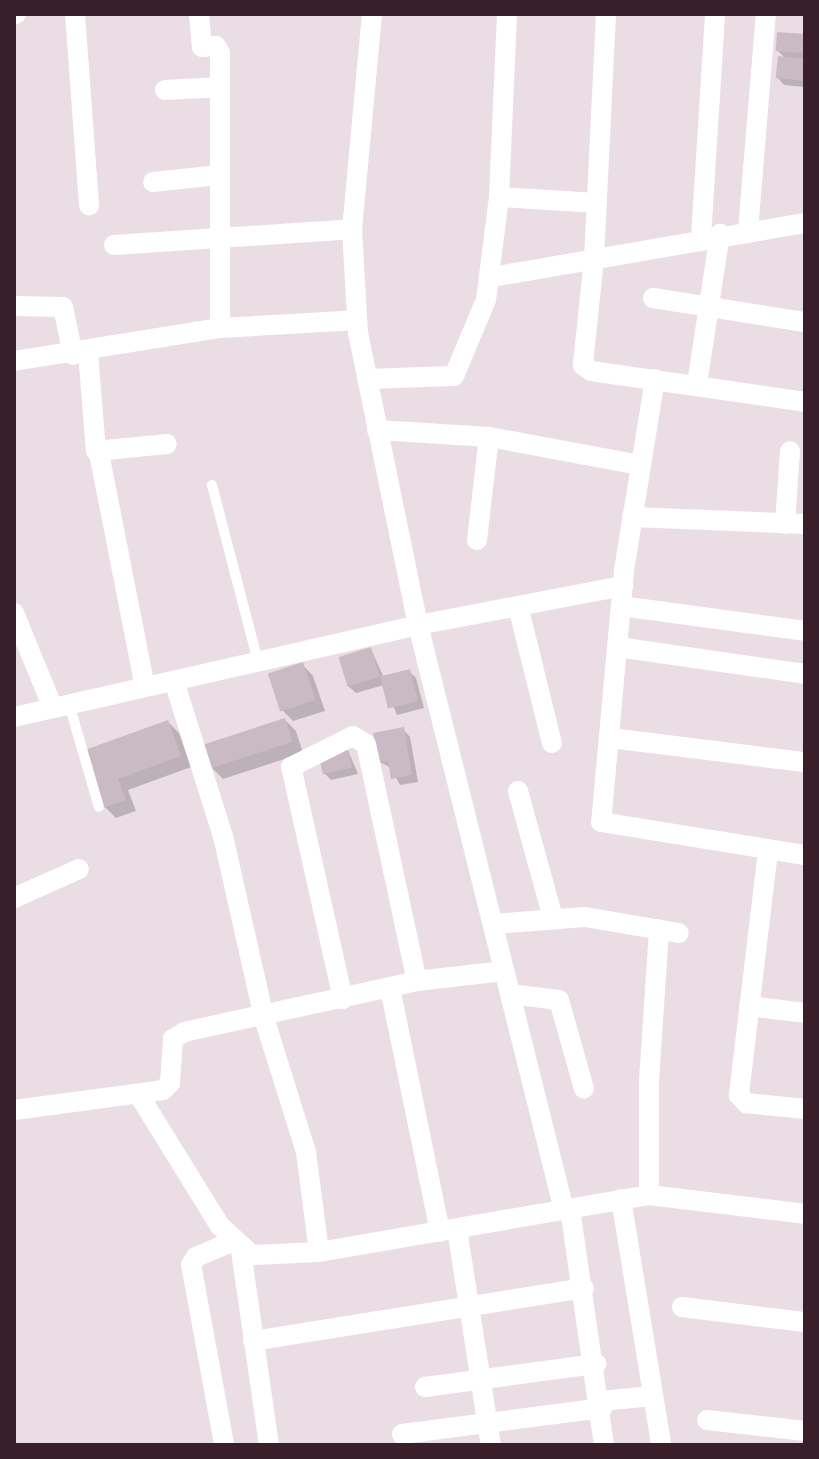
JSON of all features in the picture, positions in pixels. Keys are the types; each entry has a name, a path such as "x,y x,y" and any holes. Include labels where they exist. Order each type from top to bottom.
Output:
{"street":[{"path":"75,14 89,205"},
{"path":"199,14 202,47 220,50 216,238 220,328"},
{"path":"372,14 352,229 357,320 418,625 567,1210 596,1364 604,1445"},
{"path":"367,379 454,376 492,277 499,197 507,14"},
{"path":"606,14 594,258 583,365 591,371 805,402"},
{"path":"697,384 708,307 715,14"},
{"path":"748,231 766,14"},
{"path":"165,90 220,87"},
{"path":"153,182 218,175"},
{"path":"499,197 597,203"},
{"path":"492,277 711,236 805,223"},
{"path":"114,245 352,229"},
{"path":"653,298 805,322"},
{"path":"14,306 63,307 80,354 93,441 99,453 145,687"},
{"path":"14,361 80,354 220,328 357,320"},
{"path":"655,379 622,596 603,825 805,855"},
{"path":"377,430 489,437 640,465"},
{"path":"477,540 479,486 489,437"},
{"path":"99,453 167,444"},
{"path":"632,517 795,524 790,451"},
{"path":"14,717 418,625 518,606 622,596 805,631"},
{"path":"518,606 552,743"},
{"path":"14,613 61,706"},
{"path":"618,647 805,674"},
{"path":"174,681 223,836 264,1018 311,1169 319,1252"},
{"path":"343,999 291,767 353,736 366,744 417,981"},
{"path":"611,738 805,762"},
{"path":"518,791 553,918"},
{"path":"768,851 740,1098 805,1109"},
{"path":"14,898 79,869"},
{"path":"493,924 553,918 615,920 669,931 649,1081 649,1195"},
{"path":"14,1110 156,1093 170,1083 176,1036 417,981 504,971"},
{"path":"390,988 471,1307 490,1435"},
{"path":"510,994 559,1000 584,1089"},
{"path":"749,1006 805,1013"},
{"path":"139,1095 237,1246 269,1445"},
{"path":"224,1444 191,1265 196,1257 237,1246 266,1256 319,1252 649,1195 805,1214"},
{"path":"621,1199 661,1444"},
{"path":"253,1341 584,1288"},
{"path":"682,1307 805,1322"},
{"path":"425,1387 481,1377 596,1364"},
{"path":"402,1434 490,1435 602,1405 653,1396"},
{"path":"707,1420 805,1431"}],"lane":[{"path":"212,485 258,661"},
{"path":"61,706 99,807"}],"building":[{"path":"777,32 805,34 804,53 776,51"},
{"path":"778,56 805,59 803,81 776,78"},
{"path":"371,647 380,677 348,687 338,657"},
{"path":"303,662 315,700 280,711 268,673"},
{"path":"410,669 418,701 388,709 380,676"},
{"path":"285,718 293,742 210,769 202,745"},
{"path":"168,720 181,756 118,779 126,800 103,808 82,751"},
{"path":"404,727 412,775 391,779 388,761 378,763 373,733"},
{"path":"347,745 352,767 323,774 318,752"}]}
